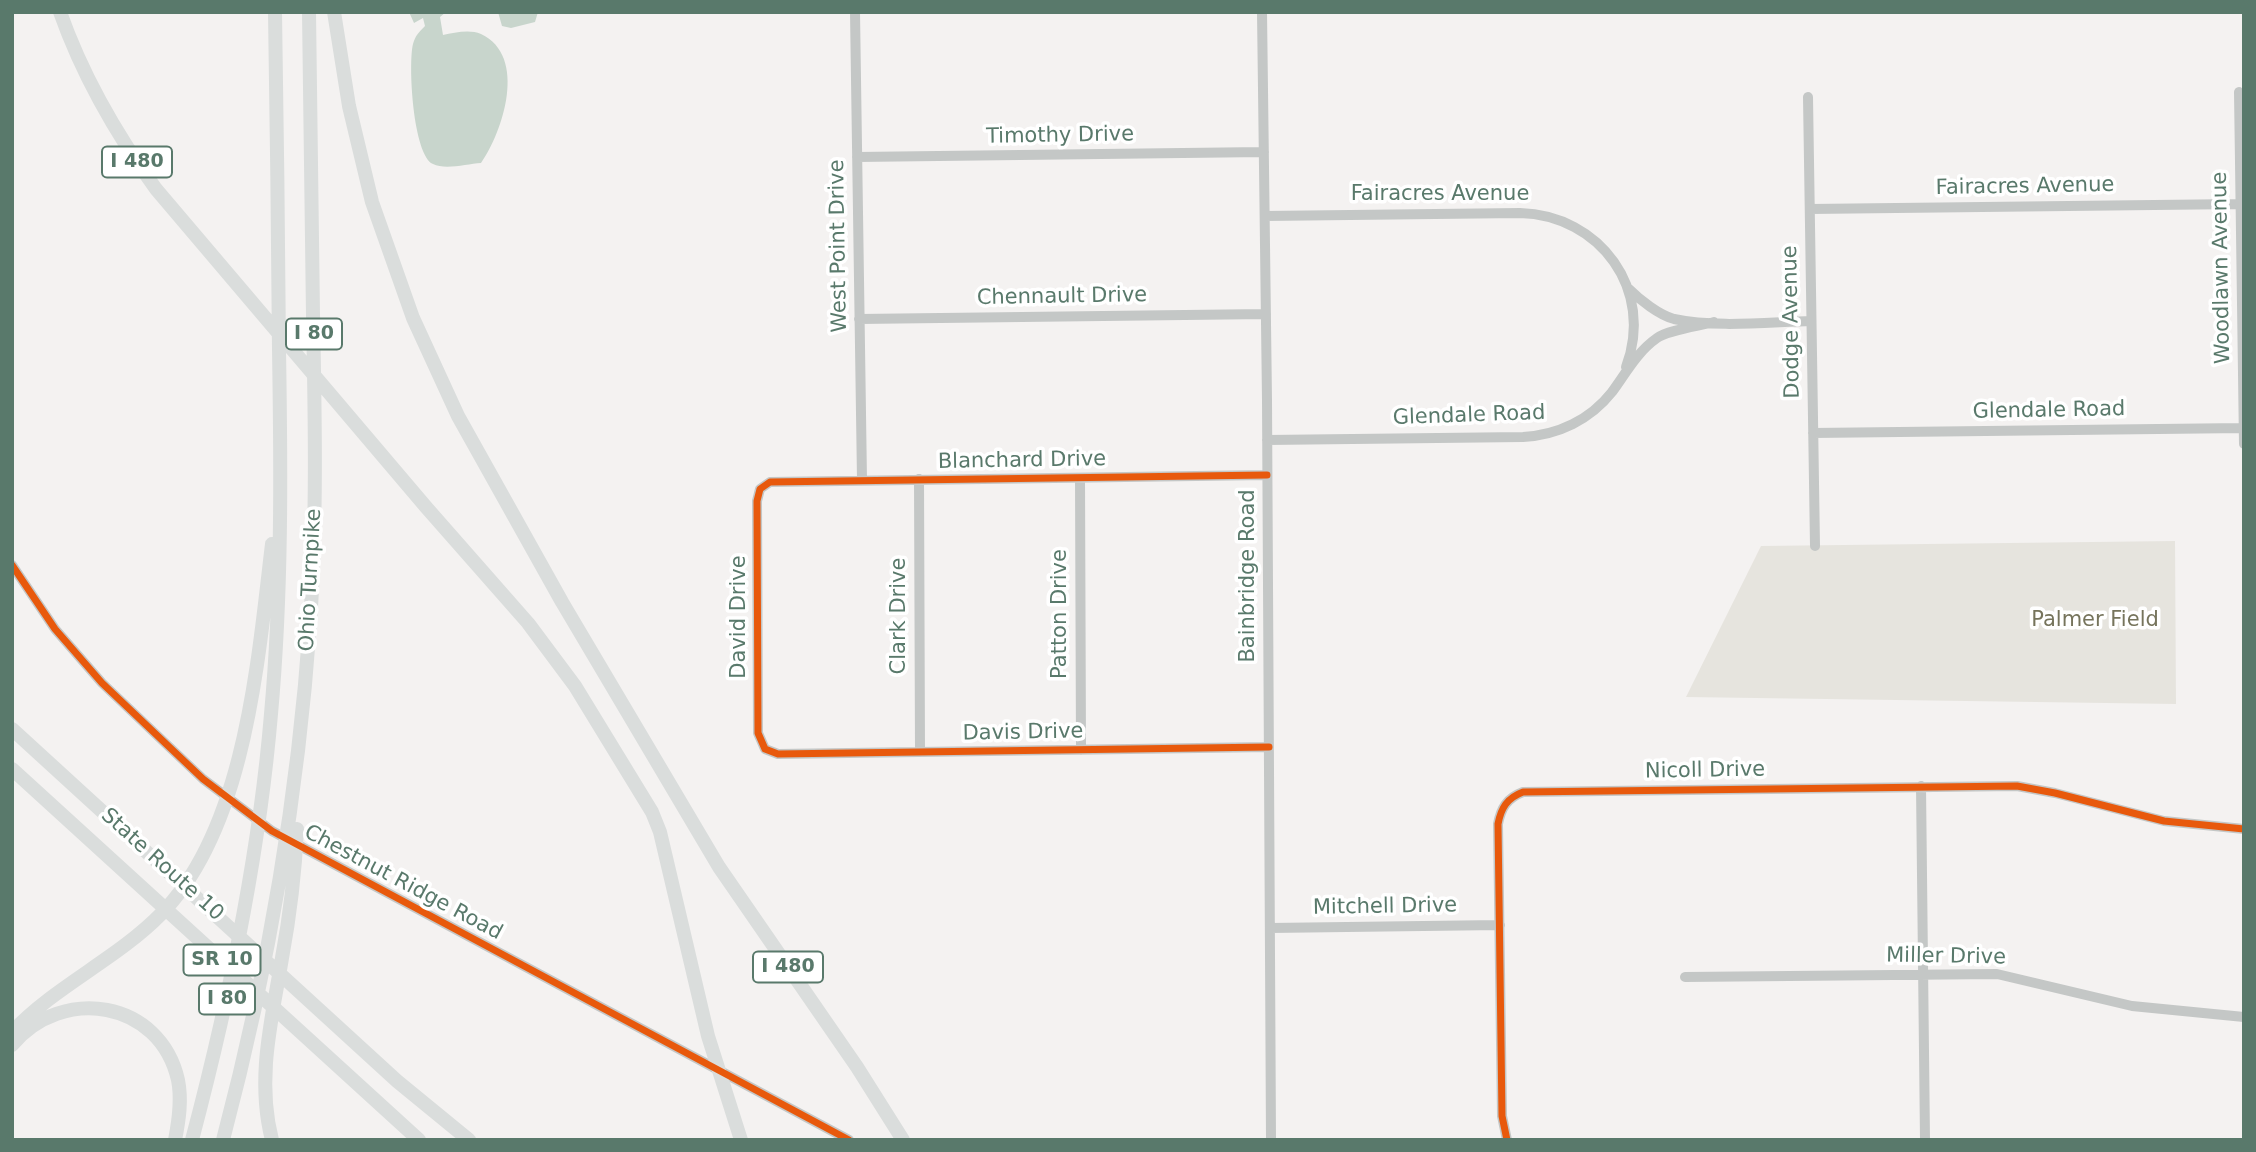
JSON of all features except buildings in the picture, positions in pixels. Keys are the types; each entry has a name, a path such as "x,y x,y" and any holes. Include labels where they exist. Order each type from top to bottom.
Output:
{"highway":[{"name":"I 480","path":"60,12 86,77 125,145 164,199 544,644 575,686 652,812 660,832 708,1036 741,1140"},
{"name":"Ohio Turnpike","path":"192,1140 222,1025 253,857 264,785 274,681 281,507 275,12"},
{"name":"Ohio Turnpike","path":"288,877 310,620 315,475 309,12"},
{"name":"I 480","path":"334,12 349,106 372,202 408,305 458,415 562,602 719,867 857,1067 903,1140"},
{"path":"12,1032 160,915 192,875 216,828 236,764 257,661 275,526 281,507"},
{"name":"State Route 10","path":"12,729 390,1074 469,1140"},
{"name":"State Route 10","path":"12,769 419,1140"},
{"path":"272,1140 265,1102 265,1062 288,877"},
{"name":"I 80","path":"223,1140 288,877"},
{"path":"12,1045 37,1023 67,1010 87,1007 135,1020 159,1042 175,1070 180,1102 175,1140"}],"street":[{"name":"West Point Drive","path":"855,12 862,480"},
{"name":"Bainbridge Road","path":"1262,12 1268,475 1270,1140"},
{"name":"Woodlawn Avenue","path":"2239,92 2244,444"},
{"name":"Dodge Avenue","path":"1808,97 1815,546"},
{"name":"Timothy Drive","path":"857,157 1264,152"},
{"name":"Fairacres Avenue","path":"1810,209 2240,204"},
{"name":"Fairacres Avenue","path":"1265,216 1540,214 1568,223 1592,238 1613,259 1637,297 1672,318 1714,322 1811,321"},
{"name":"Fairacres Avenue","path":"1624,370 1630,353 1634,324 1627,285"},
{"name":"Chennault Drive","path":"859,319 1266,314"},
{"name":"Glendale Road","path":"1267,440 1542,435 1570,426 1595,410 1608,396 1624,370 1658,336 1714,322"},
{"name":"Glendale Road","path":"1813,433 2244,428"},
{"name":"Blanchard Drive","path":"777,481 1268,475"},
{"name":"Patton Drive","path":"1080,478 1081,750"},
{"name":"Clark Drive","path":"919,479 920,752"},
{"name":"David Drive","path":"777,481 764,485 757,501 758,733 765,749 778,754"},
{"name":"Chestnut Ridge Road","path":"12,565 55,629 109,690 203,779 261,824 312,855 849,1140"},
{"name":"Davis Drive","path":"778,754 1269,747"},
{"path":"1921,786 1925,1140"},
{"name":"Nicoll Drive","path":"1507,1140 1502,1116 1499,824 1500,813 1508,800 1523,792 2026,787 2164,821 2244,828"},
{"name":"Mitchell Drive","path":"1270,928 1500,925"},
{"name":"Miller Drive","path":"1685,976 1997,974 2132,1006 2244,1017"}],"green space":[{"name":"Palmer Field","path":"2175,541 2176,704 1686,697 1761,546"}],"shaded area":[{"path":"409,12 446,12 440,17 443,35 457,32 481,34 495,45 504,59 507,95 503,114 497,133 481,163 444,167 433,164 426,157 417,127 411,70 414,41 425,26 423,18 414,23"},
{"path":"498,12 538,12 535,22 511,28 502,26"}],"cycle path":[{"path":"1267,475 770,482 760,489 757,501 758,733 765,749 778,754 1269,747"},
{"path":"12,565 55,629 102,683 203,779 272,831 849,1140"},
{"path":"1507,1140 1502,1116 1498,824 1506,804 1523,792 2017,786 2164,821 2244,829"}]}
